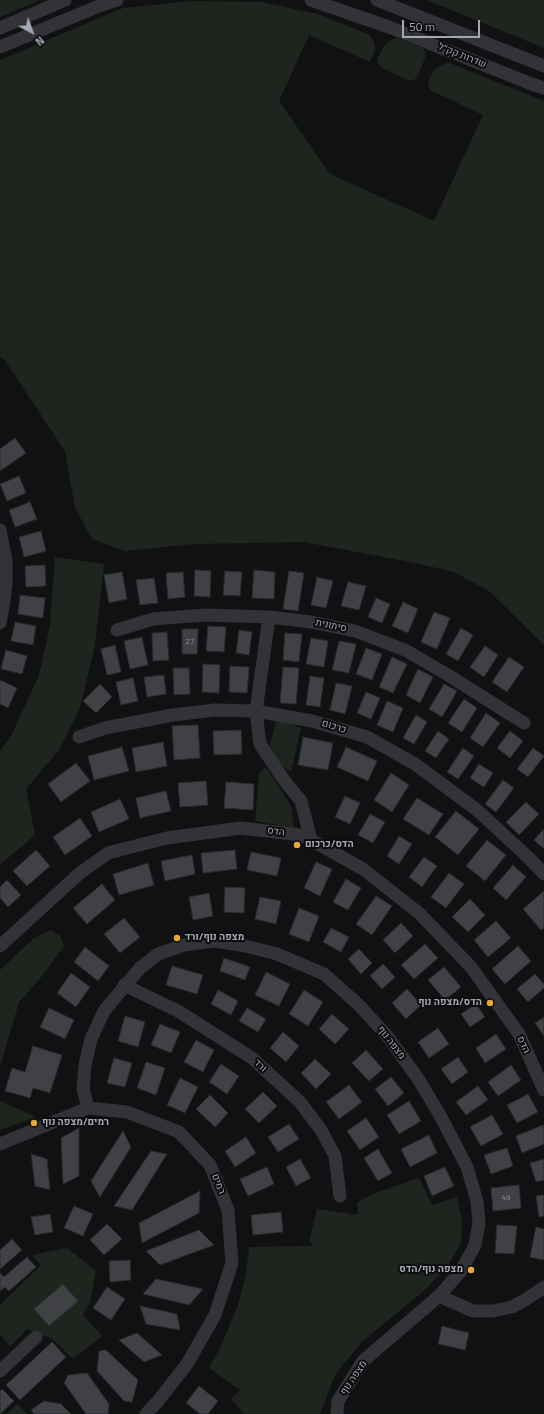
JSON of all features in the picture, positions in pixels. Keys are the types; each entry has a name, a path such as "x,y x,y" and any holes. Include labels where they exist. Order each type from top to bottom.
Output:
{"street":[{"path":"0,28 65,0"},
{"path":"0,47 98,3 117,0"},
{"name":"שדרות קק\"ל","path":"311,0 389,27 544,88"},
{"name":"שדרות קק\"ל","path":"377,0 544,66"},
{"path":"0,530 6,561 6,584 0,623"},
{"name":"סיתונית","path":"117,630 153,619 205,615 270,617 311,622 355,631 405,650 448,675 524,724"},
{"path":"270,617 256,711 260,744 284,780 301,801 311,840"},
{"name":"כרכום","path":"79,737 105,728 173,715 215,710 256,711 312,721 367,737 415,764 477,810 530,858 544,874"},
{"name":"הדס","path":"0,946 80,873 108,853 167,838 241,828 302,836 363,869 419,913 471,967 518,1034 544,1090"},
{"name":"מצפה נוף","path":"88,1108 83,1089 85,1065 91,1038 104,1011 124,985 140,968 158,954 184,945 214,941 241,945 277,954 324,974 359,1005 388,1037 419,1080 441,1117 467,1167 477,1201 479,1223 475,1245 461,1271 439,1296 363,1361 338,1401 337,1414"},
{"name":"ורד","path":"124,985 178,1011 252,1058 300,1102 321,1130 335,1156 340,1196"},
{"name":"רמים","path":"0,1144 88,1108 127,1112 179,1132 210,1165 228,1210 232,1263 215,1315 187,1364 146,1414"},
{"path":"439,1296 473,1311 493,1311 512,1307 526,1300 544,1287"},
{"path":"0,1371 36,1337"}],"shaded area":[{"path":"0,0 40,0 0,17"},
{"path":"427,0 544,0 544,48"},
{"path":"192,1 262,2 321,15 370,35 374,42 375,50 370,62 309,35 279,101 330,174 434,221 483,115 430,90 428,81 435,69 447,62 544,101 544,645 489,591 454,572 304,542 195,544 125,551 92,539 75,508 65,451 6,362 0,356 0,60 123,8"},
{"path":"397,38 423,48 425,53 425,58 417,78 413,80 410,81 380,67 378,63 378,58 384,46 389,41"},
{"path":"55,557 104,564 95,645 80,708 59,750 26,789 35,835 0,865 0,751 11,736 39,675 50,626"},
{"path":"277,719 301,728 291,772 283,767 269,748"},
{"path":"266,767 291,806 294,828 255,821 259,773"},
{"path":"51,930 60,936 64,946 39,980 19,1002 0,1067 0,970 34,938"},
{"path":"0,1101 36,1117 0,1130"},
{"path":"419,1178 432,1205 457,1197 462,1221 461,1243 447,1267 426,1289 362,1342 336,1373 320,1414 244,1414 231,1399 240,1390 209,1368 221,1346 237,1308 246,1275 249,1247 312,1246 313,1243 309,1242 317,1209 351,1215 358,1214 357,1202 378,1192"},
{"path":"67,1248 96,1271 90,1302 83,1315 102,1336 73,1359 51,1338 27,1329 10,1347 0,1334 0,1305 41,1265 32,1255"},
{"path":"17,1404 28,1414 6,1414"}],"building":[{"path":"15,438 26,453 0,471 0,449"},
{"path":"19,476 26,493 7,501 0,484"},
{"path":"30,502 37,519 15,527 9,510"},
{"path":"41,531 46,551 24,557 19,537"},
{"path":"45,565 46,586 26,587 25,566"},
{"path":"195,570 211,571 210,597 194,596"},
{"path":"254,570 275,572 274,599 252,598"},
{"path":"225,571 242,572 240,596 223,595"},
{"path":"289,571 304,573 298,611 283,609"},
{"path":"122,572 127,599 109,603 104,575"},
{"path":"183,572 185,597 168,599 166,573"},
{"path":"317,577 333,581 326,608 311,605"},
{"path":"154,578 158,603 140,605 136,580"},
{"path":"348,582 366,586 359,610 341,606"},
{"path":"20,595 45,598 43,618 18,614"},
{"path":"376,598 390,604 382,623 368,617"},
{"path":"403,602 418,609 408,633 392,626"},
{"path":"434,612 450,618 437,649 421,642"},
{"path":"15,622 36,626 33,645 11,641"},
{"path":"208,626 226,627 224,652 206,651"},
{"path":"461,628 473,635 458,661 446,654"},
{"path":"182,629 198,629 197,654 182,654"},
{"path":"239,630 252,632 249,655 236,653"},
{"path":"167,632 169,660 153,661 152,633"},
{"path":"285,633 302,634 299,662 283,660"},
{"path":"142,637 148,665 130,669 124,641"},
{"path":"311,638 328,641 324,667 306,664"},
{"path":"339,641 356,644 349,673 332,670"},
{"path":"115,645 121,672 107,675 101,649"},
{"path":"485,646 498,655 484,677 470,667"},
{"path":"366,648 382,654 372,680 356,674"},
{"path":"6,650 27,656 22,674 1,669"},
{"path":"392,657 407,664 393,693 379,687"},
{"path":"509,657 524,667 507,692 492,682"},
{"path":"203,664 220,665 219,693 202,692"},
{"path":"230,666 249,667 247,693 229,692"},
{"path":"283,667 299,668 296,704 280,703"},
{"path":"173,668 189,668 190,694 174,695"},
{"path":"418,669 433,677 420,703 406,695"},
{"path":"164,675 166,694 147,697 144,677"},
{"path":"310,676 324,678 320,707 306,705"},
{"path":"133,678 138,701 121,705 116,682"},
{"path":"0,680 17,688 8,708 0,704"},
{"path":"336,683 352,686 345,714 330,710"},
{"path":"100,684 112,697 96,713 83,701"},
{"path":"444,684 457,691 442,717 429,709"},
{"path":"366,692 380,698 371,719 357,713"},
{"path":"464,699 477,708 462,732 448,723"},
{"path":"387,701 403,708 393,732 377,725"},
{"path":"486,713 500,723 483,747 470,738"},
{"path":"416,715 427,722 414,744 403,738"},
{"path":"198,725 200,758 174,760 172,726"},
{"path":"241,730 242,754 214,755 213,731"},
{"path":"438,731 449,739 436,758 425,751"},
{"path":"510,731 523,741 510,758 497,748"},
{"path":"303,737 333,743 328,770 298,765"},
{"path":"163,742 167,766 136,772 132,748"},
{"path":"122,747 129,771 94,780 88,756"},
{"path":"346,747 377,761 368,781 337,767"},
{"path":"463,748 474,756 458,779 447,772"},
{"path":"533,748 544,756 528,777 517,769"},
{"path":"76,763 90,781 61,802 48,784"},
{"path":"479,764 493,773 484,787 470,778"},
{"path":"391,773 409,785 392,812 374,800"},
{"path":"503,780 514,788 496,812 485,804"},
{"path":"206,781 208,805 180,807 178,783"},
{"path":"226,782 254,784 253,810 224,808"},
{"path":"166,791 171,811 140,818 136,798"},
{"path":"345,796 360,803 350,824 335,817"},
{"path":"417,798 443,814 429,835 403,819"},
{"path":"120,799 129,819 99,832 91,812"},
{"path":"526,802 539,814 519,835 506,822"},
{"path":"456,811 479,829 458,855 435,837"},
{"path":"370,814 385,822 373,843 358,835"},
{"path":"80,818 92,836 65,855 53,837"},
{"path":"544,829 544,849 534,840"},
{"path":"399,836 412,844 399,864 387,856"},
{"path":"487,840 506,855 485,881 466,866"},
{"path":"36,850 50,866 27,886 13,871"},
{"path":"235,850 237,869 203,873 201,853"},
{"path":"251,852 281,858 277,876 247,870"},
{"path":"192,855 195,874 165,881 161,861"},
{"path":"424,857 437,866 422,887 409,877"},
{"path":"316,862 332,869 320,896 304,888"},
{"path":"148,863 154,885 119,895 113,874"},
{"path":"513,865 526,877 506,900 493,888"},
{"path":"449,873 464,884 446,908 431,897"},
{"path":"346,879 361,888 348,910 333,902"},
{"path":"7,880 21,895 8,907 0,898 0,887"},
{"path":"102,884 115,900 87,924 73,908"},
{"path":"225,887 245,888 244,913 224,912"},
{"path":"544,891 544,928 541,930 523,909"},
{"path":"209,893 213,916 193,920 189,897"},
{"path":"376,896 392,906 372,935 356,924"},
{"path":"260,897 281,901 276,924 255,919"},
{"path":"470,899 485,915 468,932 452,917"},
{"path":"299,908 319,916 309,942 289,934"},
{"path":"124,918 140,937 120,953 104,934"},
{"path":"496,921 511,938 488,957 474,940"},
{"path":"401,923 413,936 395,953 383,940"},
{"path":"331,928 349,937 341,952 323,942"},
{"path":"425,944 438,958 414,979 401,965"},
{"path":"518,946 531,961 505,984 492,969"},
{"path":"85,947 109,966 98,981 74,962"},
{"path":"359,949 372,963 361,974 348,959"},
{"path":"224,958 250,967 245,980 220,971"},
{"path":"383,964 395,977 382,989 370,976"},
{"path":"172,966 203,975 197,994 166,985"},
{"path":"444,967 461,987 445,1000 428,980"},
{"path":"266,972 290,984 279,1006 255,995"},
{"path":"71,973 90,987 76,1007 57,993"},
{"path":"535,974 544,984 544,988 528,1002 517,989"},
{"path":"407,989 421,1005 406,1019 392,1003"},
{"path":"218,990 238,1001 231,1015 211,1004"},
{"path":"304,990 323,1002 308,1026 289,1014"},
{"path":"476,1004 485,1017 470,1027 461,1014"},
{"path":"49,1008 74,1020 65,1039 40,1027"},
{"path":"247,1008 266,1019 258,1032 239,1021"},
{"path":"332,1014 349,1029 335,1044 319,1029"},
{"path":"125,1016 145,1022 138,1047 118,1041"},
{"path":"544,1017 544,1036 535,1023"},
{"path":"160,1024 180,1032 171,1053 151,1045"},
{"path":"438,1028 449,1044 429,1058 418,1042"},
{"path":"283,1032 299,1046 286,1062 270,1048"},
{"path":"496,1034 506,1049 485,1063 476,1048"},
{"path":"196,1040 214,1050 203,1072 184,1062"},
{"path":"33,1046 62,1055 50,1093 33,1088 30,1098 5,1091 12,1068 25,1072"},
{"path":"366,1050 383,1069 369,1081 352,1063"},
{"path":"458,1057 468,1072 452,1084 441,1069"},
{"path":"114,1058 132,1063 125,1087 107,1083"},
{"path":"315,1059 331,1074 316,1089 301,1073"},
{"path":"146,1062 165,1068 156,1095 137,1088"},
{"path":"221,1064 239,1076 227,1094 209,1082"},
{"path":"511,1065 521,1080 498,1096 488,1082"},
{"path":"391,1077 404,1093 388,1106 375,1089"},
{"path":"180,1078 198,1087 185,1113 167,1105"},
{"path":"349,1085 362,1102 339,1119 326,1102"},
{"path":"478,1086 488,1100 466,1115 456,1102"},
{"path":"263,1092 277,1106 259,1123 245,1109"},
{"path":"528,1094 538,1112 517,1123 507,1105"},
{"path":"210,1095 228,1113 215,1127 196,1109"},
{"path":"409,1101 421,1121 399,1134 387,1115"},
{"path":"492,1115 503,1134 481,1146 470,1127"},
{"path":"366,1118 379,1137 360,1150 347,1131"},
{"path":"289,1124 299,1139 278,1152 268,1137"},
{"path":"543,1125 544,1144 522,1153 516,1136"},
{"path":"79,1128 79,1176 63,1184 61,1138"},
{"path":"123,1131 131,1147 100,1197 91,1181"},
{"path":"429,1135 437,1153 410,1167 401,1149"},
{"path":"246,1137 256,1153 235,1167 225,1151"},
{"path":"507,1148 513,1166 491,1174 484,1155"},
{"path":"378,1149 392,1173 378,1181 364,1158"},
{"path":"151,1151 167,1154 132,1210 114,1206"},
{"path":"31,1154 47,1159 50,1190 35,1186"},
{"path":"300,1159 311,1178 296,1186 286,1167"},
{"path":"544,1159 544,1180 536,1182 530,1163"},
{"path":"267,1167 274,1184 248,1196 240,1179"},
{"path":"445,1167 454,1186 432,1196 424,1176"},
{"path":"519,1185 521,1208 493,1211 491,1188"},
{"path":"200,1191 199,1213 142,1243 139,1223"},
{"path":"544,1195 544,1216 539,1217 536,1196"},
{"path":"74,1206 93,1214 83,1236 64,1228"},
{"path":"281,1212 283,1232 253,1235 251,1215"},
{"path":"50,1214 53,1232 35,1235 31,1217"},
{"path":"107,1224 122,1239 104,1255 90,1240"},
{"path":"497,1225 517,1226 514,1254 495,1253"},
{"path":"536,1227 544,1229 544,1260 530,1257"},
{"path":"199,1230 214,1245 160,1265 146,1251"},
{"path":"12,1239 22,1250 0,1269 0,1250"},
{"path":"27,1257 36,1267 9,1291 5,1287 0,1291 0,1273 4,1277"},
{"path":"130,1260 131,1280 110,1282 109,1261"},
{"path":"156,1279 203,1289 189,1305 143,1294"},
{"path":"63,1284 78,1301 49,1326 34,1309"},
{"path":"107,1287 125,1299 111,1320 93,1308"},
{"path":"140,1306 177,1314 180,1330 146,1324"},
{"path":"442,1326 469,1333 465,1350 438,1344"},
{"path":"137,1333 162,1355 144,1362 119,1340"},
{"path":"52,1342 66,1357 20,1400 6,1385"},
{"path":"106,1350 138,1380 132,1402 124,1401 97,1371 99,1351"},
{"path":"87,1373 109,1404 108,1414 86,1414 64,1383 68,1375"},
{"path":"199,1386 218,1401 208,1414 200,1414 186,1403"},
{"path":"2,1389 14,1401 0,1414 0,1391"},
{"path":"44,1401 61,1404 71,1414 34,1414 31,1410"}],"place":[{"name":"הדס/כרכום","path":"297,845"},
{"name":"מצפה נוף/ורד","path":"177,938"},
{"name":"הדס/מצפה נוף","path":"490,1003"},
{"name":"רמים/מצפה נוף","path":"34,1123"},
{"name":"מצפה נוף/הדס","path":"471,1270"}]}
